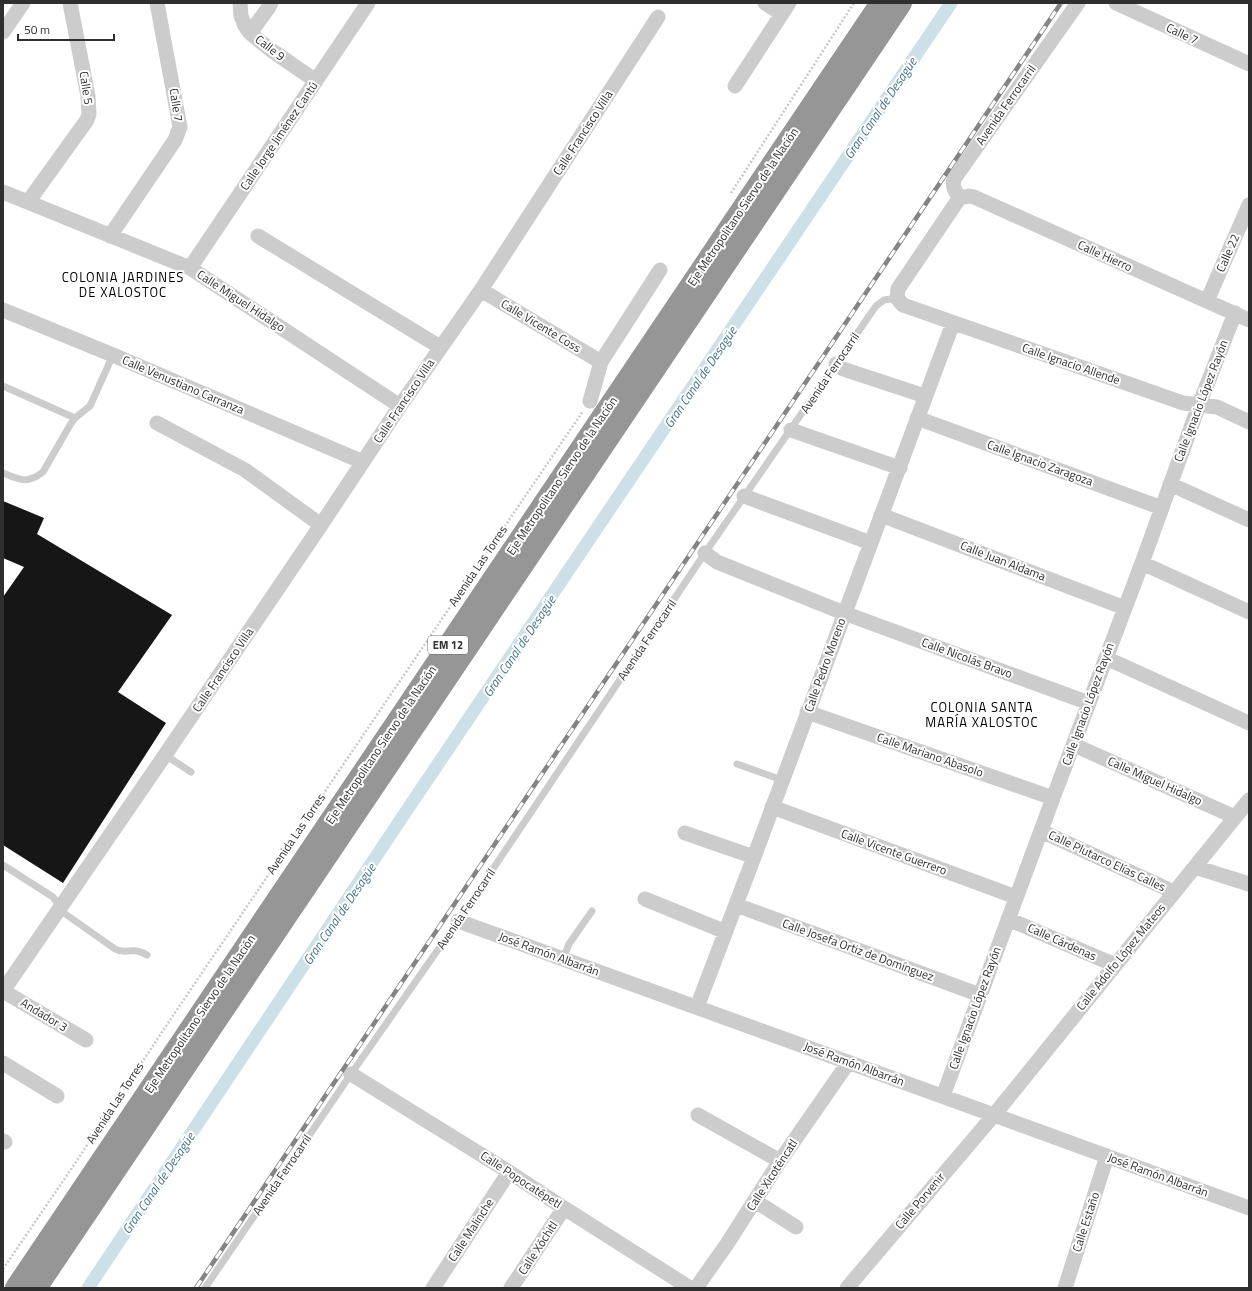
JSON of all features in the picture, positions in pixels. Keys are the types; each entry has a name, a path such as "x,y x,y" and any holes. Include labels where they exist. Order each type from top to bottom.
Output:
{"highway":[{"name":"Eje Metropolitano Siervo de la Nación","path":"16,1288 881,3"},
{"name":"Eje Metropolitano Siervo de la Nación","path":"36,1288 901,3"}],"street":[{"path":"3,32 23,3"},
{"name":"Calle 5","path":"28,202 87,120 89,114 88,96 70,3"},
{"name":"Calle 7","path":"110,236 175,140 180,128 157,3"},
{"name":"Calle 9","path":"240,3 241,16 250,33 271,50 316,81"},
{"path":"250,33 271,3"},
{"name":"Calle Jorge Jiménez Cantú","path":"190,268 368,3"},
{"path":"735,86 786,8 765,3"},
{"name":"Avenida Ferrocarril","path":"960,198 954,188 954,178 1078,3"},
{"name":"Calle 7","path":"1116,3 1249,64"},
{"name":"Calle Francisco Villa","path":"3,991 165,755 440,347 481,290 658,17"},
{"name":"Calle Miguel Hidalgo","path":"3,192 190,268 400,406"},
{"name":"Calle Hierro","path":"960,198 968,196 974,197 1249,320"},
{"path":"897,298 898,289 960,198"},
{"name":"Calle 22","path":"1207,301 1249,205"},
{"name":"Calle Francisco Villa","path":"258,236 440,347"},
{"path":"590,401 601,362 660,270"},
{"name":"Calle Vicente Coss","path":"481,290 601,362"},
{"name":"Calle Ignacio Allende","path":"897,298 902,305 953,323 1183,403 1217,407 1249,422"},
{"name":"Calle Venustiano Carranza","path":"3,310 113,355 363,462"},
{"name":"Calle Ignacio López Rayón","path":"943,1096 1008,918 1142,563 1199,405 1235,313"},
{"name":"Calle Pedro Moreno","path":"697,1007 953,323"},
{"path":"836,364 843,369 925,396"},
{"name":"Calle Ignacio Zaragoza","path":"918,418 1162,508"},
{"path":"157,424 245,470 321,525"},
{"path":"791,430 900,468"},
{"path":"1170,484 1249,520"},
{"path":"744,496 871,543"},
{"name":"Calle Juan Aldama","path":"881,515 1125,608"},
{"name":"Calle Nicolás Bravo","path":"705,553 717,562 844,613 1089,703"},
{"path":"1142,563 1249,612"},
{"path":"1106,658 1249,723"},
{"name":"Calle Mariano Abasolo","path":"808,712 1053,798"},
{"name":"Calle Miguel Hidalgo","path":"1074,745 1235,817"},
{"name":"Calle Adolfo López Mateos","path":"994,1114 1249,800"},
{"name":"Calle Vicente Guerrero","path":"772,807 1016,897"},
{"name":"Calle Plutarco Elías Calles","path":"1041,831 1174,892"},
{"path":"685,832 754,857"},
{"path":"1195,867 1249,884"},
{"path":"645,899 726,932"},
{"name":"Calle Josefa Ortiz de Domínguez","path":"736,905 980,995"},
{"name":"Calle Cárdenas","path":"1008,918 1115,965"},
{"name":"José Ramón Albarrán","path":"458,921 848,1063 994,1114 1249,1208"},
{"name":"Andador 3","path":"3,991 86,1040"},
{"path":"3,1063 57,1096"},
{"name":"Calle Xicoténcatl","path":"696,1288 727,1244 780,1161 848,1063"},
{"name":"Calle Popocatépetl","path":"351,1074 510,1172 690,1288"},
{"name":"Calle Porvenir","path":"847,1288 994,1114"},
{"path":"698,1115 780,1161"},
{"name":"Calle Estaño","path":"1065,1288 1107,1156"},
{"name":"Calle Malinche","path":"434,1288 510,1172"},
{"path":"755,1201 796,1227"},
{"name":"Calle Xóchitl","path":"512,1288 564,1208"}],"lane":[{"name":"Avenida Ferrocarril","path":"205,1288 351,1074 458,921 705,553 876,306 884,300 897,298"},
{"path":"3,473 17,479 24,480 37,477 43,472 70,425 75,418 90,406 113,355"},
{"path":"3,386 75,418"},
{"path":"165,755 191,772"},
{"path":"737,764 782,780"},
{"path":"3,865 53,897 64,913 120,951 137,950 147,955"},
{"path":"563,959 569,944 592,911"}],"path":[{"path":"730,194 854,3"},
{"name":"Avenida Las Torres","path":"3,1269 590,401"}],"building":[{"path":"3,501 44,518 37,534 172,615 118,692 166,723 63,883 3,845 3,597 24,567 3,558"}],"waterway":[{"name":"Gran Canal de Desagüe","path":"88,1288 407,810 951,3"}],"railway":[{"path":"196,1288 1061,3"}],"district":[{"name":"COLONIA JARDINES DE XALOSTOC","path":"123,284"},
{"name":"COLONIA SANTA MARÍA XALOSTOC","path":"982,714"}]}
